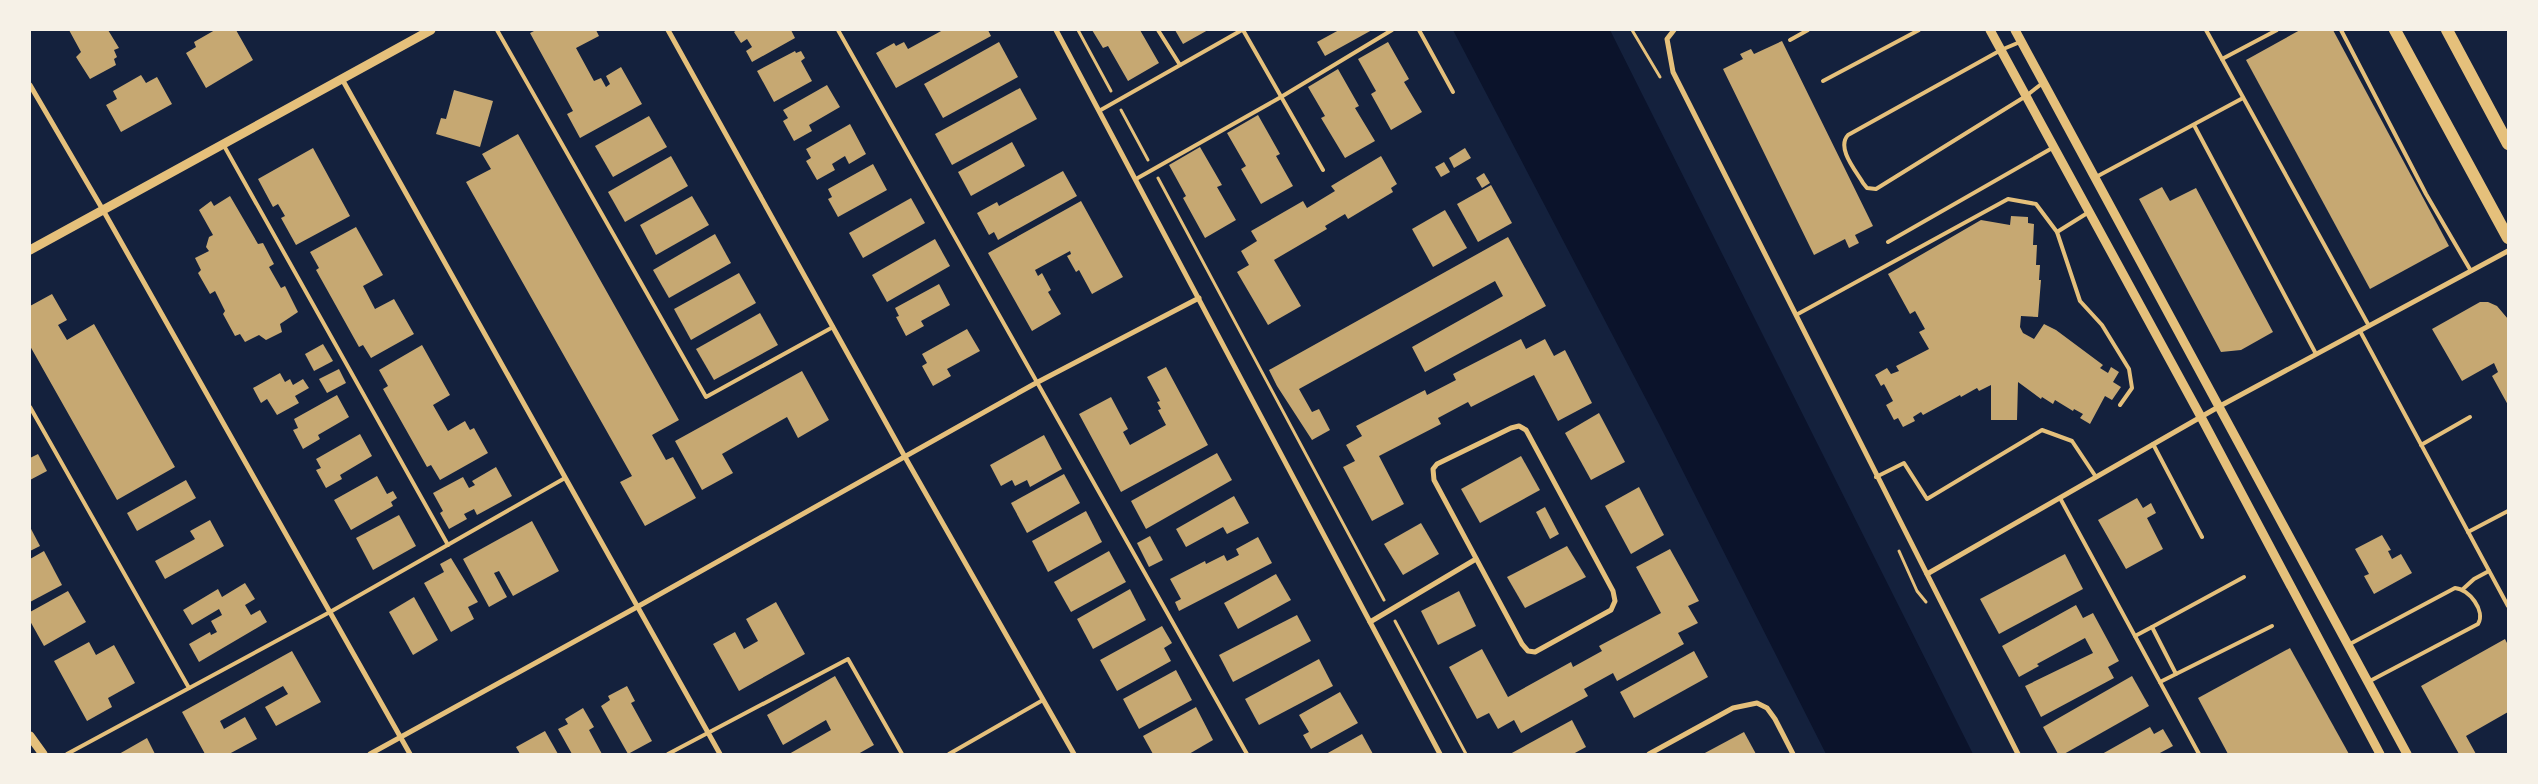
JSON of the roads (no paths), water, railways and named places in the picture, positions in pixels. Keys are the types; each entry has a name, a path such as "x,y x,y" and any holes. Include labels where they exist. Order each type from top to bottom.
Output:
{"main road":[{"path":"2396,30 2508,238"},
{"path":"2447,30 2508,144"}],"street":[{"path":"30,250 431,30"},
{"path":"668,30 905,457 1074,754"},
{"path":"1056,30 1440,754"},
{"path":"1674,30 1667,39 1674,72 1876,477 2018,754"},
{"path":"1990,30 2201,417 2380,754"},
{"path":"2015,30 2407,754"},
{"path":"342,79 720,754"},
{"path":"30,85 103,210 410,754"},
{"path":"1927,574 2220,406 2508,251"},
{"path":"370,754 637,607 1036,383 1199,298"},
{"path":"1519,426 1526,430 1613,591 1615,601 1611,610 1535,652 1528,651 1476,559 1434,480 1433,469 1437,464 1511,428 1519,426"},
{"path":"1370,622 1476,559"},
{"path":"1649,754 1733,708 1746,703 1757,703 1767,708 1775,719 1793,754"},
{"path":"30,736 42,754"}],"lane":[{"path":"497,30 706,397 833,327"},
{"path":"838,30 1247,754"},
{"path":"1158,30 1180,65"},
{"path":"1100,111 1243,30 1323,170"},
{"path":"1136,179 1281,97 1392,30"},
{"path":"1419,30 1453,92"},
{"path":"1790,40 1808,30"},
{"path":"1823,81 1920,30"},
{"path":"2206,30 2369,326"},
{"path":"2222,59 2278,30"},
{"path":"2341,30 2426,194 2472,271"},
{"path":"2021,41 2001,50 1848,135 1843,140 1843,147 1863,183 1867,188 1876,189 2026,96 2044,82"},
{"path":"2096,177 2243,98"},
{"path":"2194,124 2316,354"},
{"path":"223,144 448,545"},
{"path":"1888,242 2054,147"},
{"path":"1796,315 2008,199 2036,204 2057,232 2080,301 2102,325 2129,369 2132,388 2120,405"},
{"path":"2057,232 2089,212"},
{"path":"2360,331 2508,606"},
{"path":"30,408 189,688"},
{"path":"2421,444 2470,417"},
{"path":"1876,477 1904,463 1928,499 2042,430 2072,441 2096,477"},
{"path":"2153,444 2202,537"},
{"path":"67,754 330,612 565,478"},
{"path":"2060,498 2199,754"},
{"path":"2468,532 2508,511"},
{"path":"2463,589 2474,579 2489,571"},
{"path":"2135,636 2244,577"},
{"path":"2348,645 2455,588 2463,589 2469,593 2480,614 2481,619 2478,624 2368,682"},
{"path":"2160,682 2272,626"},
{"path":"2152,627 2176,674"},
{"path":"668,754 848,659 902,754"},
{"path":"949,754 1043,700"}],"water":[{"path":"1453,30 1610,30 1973,754 1826,754 1659,424"}]}
